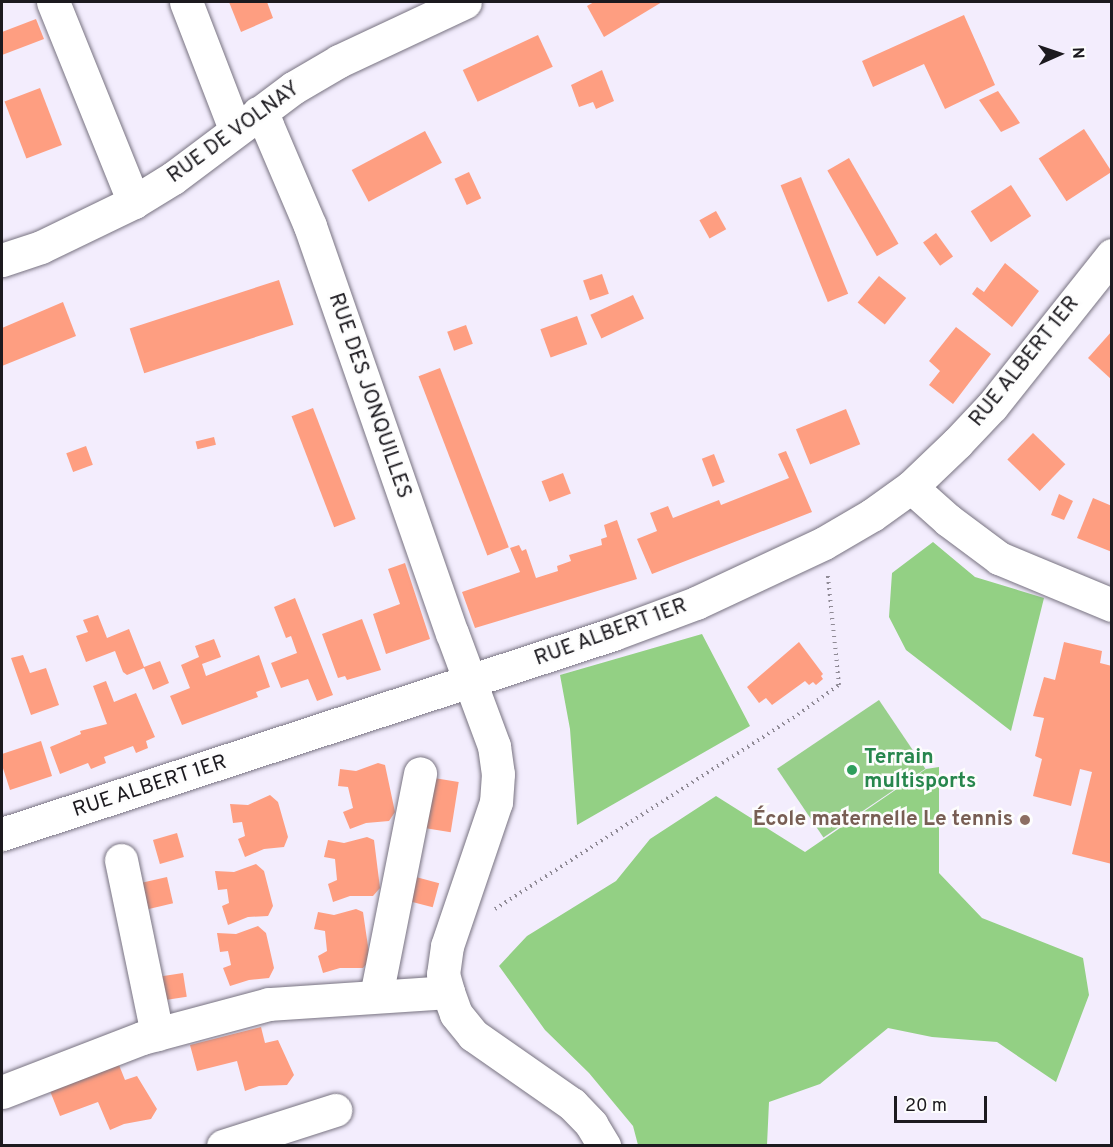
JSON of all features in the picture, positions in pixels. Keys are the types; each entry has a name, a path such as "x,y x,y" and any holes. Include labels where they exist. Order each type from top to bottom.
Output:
{"street":[{"path":"53,2 134,202"},
{"name":"RUE DES JONQUILLES","path":"186,2 247,121 267,125 310,226 469,683 494,747 498,774 496,802 453,928 443,974 456,1014 473,1035 573,1104 591,1124 604,1146"},
{"name":"RUE DE VOLNAY","path":"2,260 77,231 134,202 173,178 293,88 339,61 465,2"},
{"name":"RUE ALBERT 1ER","path":"2,834 469,683 696,603 824,543 872,515 911,487 992,406 1112,255"},
{"path":"911,487 948,520 999,558 1112,605"},
{"path":"376,996 420,773"},
{"path":"121,860 157,1034"},
{"path":"2,1092 47,1073 157,1034 269,1005 448,992"},
{"path":"223,1146 334,1110"}],"path":[{"path":"453,928 500,907 793,718 839,685 824,543"}],"green space":[{"path":"933,542 975,577 1044,598 1011,731 906,650 889,617 892,573"},
{"path":"702,634 750,726 577,825 570,729 560,675"},
{"name":"Terrain multisports","path":"879,700 925,769 823,838 777,769"},
{"path":"939,767 939,873 982,918 1083,958 1089,995 1056,1082 997,1042 932,1037 888,1028 820,1084 769,1102 767,1145 638,1145 633,1126 589,1073 545,1030 499,966 527,936 616,881 650,839 716,796 805,852 926,769"}],"building":[{"path":"229,2 267,2 273,18 241,32"},
{"path":"594,2 662,2 604,37 587,6"},
{"path":"964,15 995,85 945,109 924,64 873,87 862,61"},
{"path":"36,19 44,39 2,55 2,32"},
{"path":"538,35 553,67 478,102 463,70"},
{"path":"602,70 614,101 596,109 593,102 579,107 571,85"},
{"path":"40,88 62,145 26,159 5,102"},
{"path":"998,91 1020,123 1001,132 979,100"},
{"path":"1084,129 1112,172 1066,201 1039,158"},
{"path":"425,131 442,163 369,202 352,170"},
{"path":"849,158 898,244 877,256 827,170"},
{"path":"469,172 481,198 467,205 454,179"},
{"path":"801,177 848,294 828,302 781,185"},
{"path":"1011,185 1031,216 991,242 971,211"},
{"path":"716,211 726,229 710,239 699,220"},
{"path":"936,233 953,256 940,266 923,242"},
{"path":"1005,263 1039,291 1012,327 972,294 977,287 984,292"},
{"path":"602,274 609,294 590,300 583,281"},
{"path":"879,276 906,298 885,324 858,302"},
{"path":"279,280 294,325 144,373 130,329"},
{"path":"633,295 644,319 601,338 590,315"},
{"path":"63,302 76,336 2,366 2,328"},
{"path":"577,316 587,344 551,358 540,329"},
{"path":"466,325 473,344 454,351 447,332"},
{"path":"956,327 991,354 953,404 929,385 940,371 929,361"},
{"path":"1112,331 1112,380 1088,358"},
{"path":"440,368 509,547 487,555 419,376"},
{"path":"313,408 356,519 334,527 292,416"},
{"path":"846,409 860,444 810,464 796,429"},
{"path":"1033,433 1065,464 1040,491 1007,460"},
{"path":"214,437 216,445 197,449 196,442"},
{"path":"86,446 93,465 73,472 66,453"},
{"path":"786,451 812,512 652,574 637,539 657,531 650,513 668,506 673,518 719,500 721,505 789,478 778,454"},
{"path":"714,454 725,482 713,487 702,459"},
{"path":"563,473 571,494 549,502 542,481"},
{"path":"1059,494 1073,501 1064,520 1051,515"},
{"path":"1093,498 1112,506 1112,552 1077,538"},
{"path":"617,520 637,579 475,628 462,592 520,572 510,548 519,545 522,551 526,549 536,578 558,571 557,566 571,561 569,555 602,545 601,539 607,537 604,525"},
{"path":"405,563 430,639 386,654 373,614 400,604 388,569"},
{"path":"295,598 333,695 317,701 308,679 281,688 271,663 297,653 291,636 286,638 274,607"},
{"path":"98,615 107,638 129,629 144,667 160,661 169,683 153,690 144,668 127,675 123,672 115,651 86,662 76,636 88,632 83,620"},
{"path":"362,619 381,670 347,680 345,676 338,678 322,634"},
{"path":"214,639 221,657 202,664 206,676 259,655 270,687 256,692 258,697 182,725 170,696 190,688 181,665 199,657 195,646"},
{"path":"799,642 823,674 821,676 823,679 816,685 813,682 809,685 805,681 772,705 766,698 759,703 747,687"},
{"path":"1064,642 1102,651 1100,663 1112,666 1112,864 1072,854 1092,772 1080,769 1071,806 1033,796 1042,759 1035,756 1044,718 1033,716 1044,677 1055,680"},
{"path":"23,655 30,673 46,668 59,705 31,715 11,658"},
{"path":"106,681 114,702 136,693 155,737 146,741 148,748 136,753 133,746 104,757 106,763 91,769 88,763 60,774 50,747 81,734 80,731 107,724 93,686"},
{"path":"41,741 52,776 10,790 2,765 2,754"},
{"path":"378,763 385,765 395,812 389,821 366,823 350,829 343,812 353,808 348,787 338,786 340,769 356,771"},
{"path":"434,778 459,782 451,832 426,828"},
{"path":"270,795 278,802 288,837 284,847 264,849 245,857 238,839 245,836 242,822 233,823 230,804 248,805"},
{"path":"177,833 184,857 160,864 153,840"},
{"path":"367,837 374,840 380,888 373,896 350,896 333,902 328,884 337,880 335,859 324,857 328,840 344,843"},
{"path":"256,864 264,871 273,906 268,916 248,917 228,925 222,906 229,903 227,889 218,890 215,871 234,872"},
{"path":"167,877 173,903 147,909 141,883"},
{"path":"416,877 439,883 433,907 410,901"},
{"path":"356,909 363,912 370,960 363,968 340,968 323,973 318,956 327,951 325,931 314,929 318,912 334,915"},
{"path":"258,926 266,933 274,968 269,978 249,980 230,986 223,968 231,965 228,951 220,952 217,933 236,934"},
{"path":"183,973 187,997 164,1000 160,977"},
{"path":"261,1027 265,1043 278,1040 294,1075 287,1085 259,1086 245,1091 237,1061 197,1071 190,1045"},
{"path":"119,1065 125,1080 137,1076 157,1109 151,1119 124,1124 110,1130 98,1102 60,1116 50,1091"}],"place":[{"name":"Terrain multisports","path":"852,770"},
{"name":"École maternelle Le tennis","path":"1025,820"}]}
